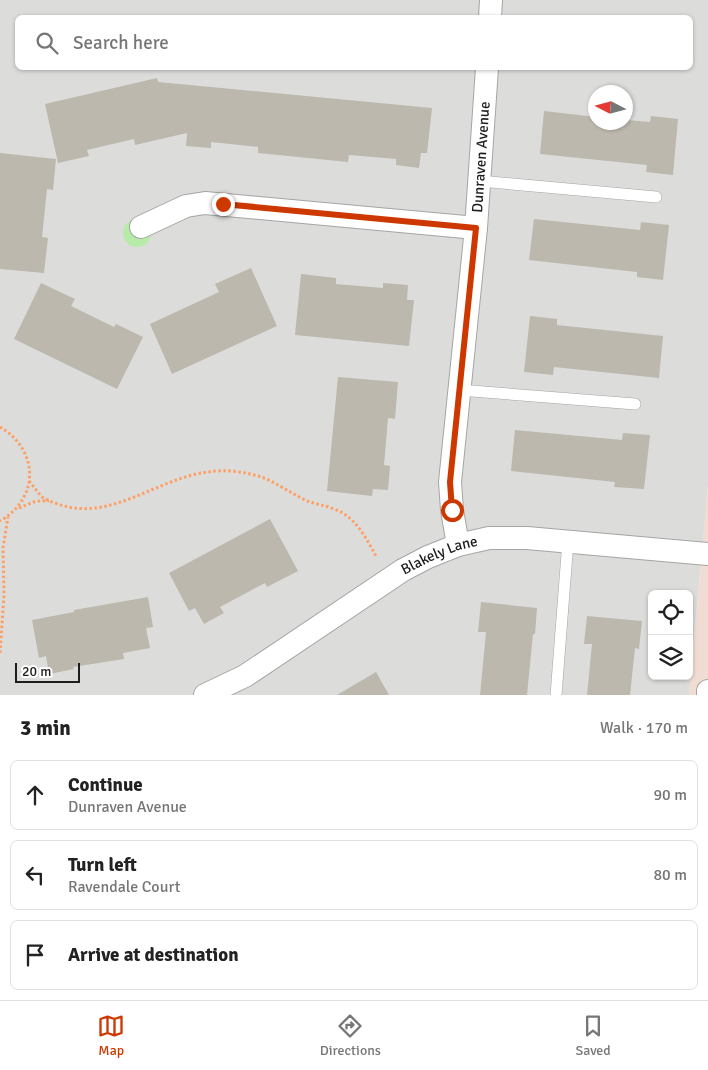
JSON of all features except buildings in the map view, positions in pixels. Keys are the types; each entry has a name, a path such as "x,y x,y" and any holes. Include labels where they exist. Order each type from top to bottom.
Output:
{"street":[{"path":"490,15 491,0"},
{"name":"Dunraven Avenue","path":"458,545 452,510 450,482 476,228 487,70"},
{"path":"141,227 186,206 205,203 476,228"},
{"name":"Blakely Lane","path":"205,695 245,676 403,570 458,545 489,538 527,538 708,554"}],"lane":[{"path":"479,181 656,197"},
{"path":"459,390 635,404"},
{"path":"556,695 568,541"}],"path":[{"path":"0,427 18,441 29,464 29,481 26,493 16,509 8,517 0,521"},
{"path":"29,481 42,497 65,507 82,510 98,508 192,475 208,472 246,473 264,478 304,499 336,509 360,529 376,556"},
{"path":"16,509 36,501 50,501"},
{"path":"0,654 4,595 4,534 8,517"},
{"path":"0,549 3,556"}],"shaded area":[{"path":"0,0 708,0 708,484 693,651 693,590 648,590 648,680 690,680 689,695 0,695"},
{"path":"708,484 708,695 689,695 690,680 693,680 693,651"}],"green space":[{"path":"137,219 147,223 151,233 147,243 137,247 127,243 123,233 127,223"}],"route":[{"path":"223,204 476,228 450,482 452,510"}]}
